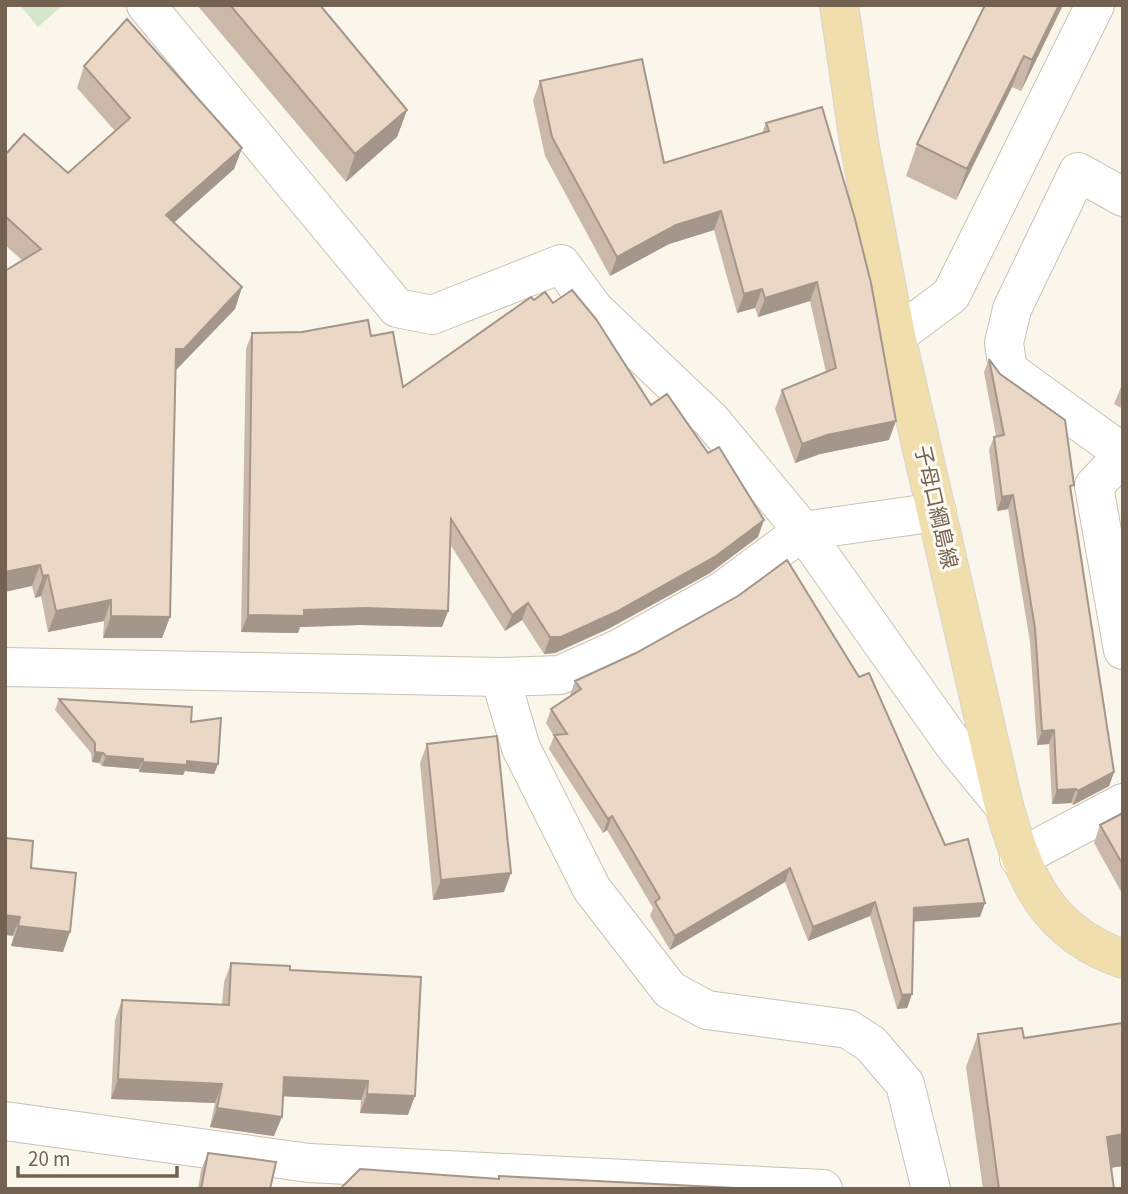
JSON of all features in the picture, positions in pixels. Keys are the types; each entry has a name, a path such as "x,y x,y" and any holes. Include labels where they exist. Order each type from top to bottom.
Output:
{"main road":[{"name":"子母口綱島線","path":"839,5 859,142 897,336 1004,806 1019,858 1037,892 1056,918 1075,936 1100,951 1123,959"}],"street":[{"path":"146,5 397,308 432,315 561,264 594,309 711,420 803,531 954,745 1004,806"},
{"path":"897,336 951,295 1095,5"},
{"path":"1123,197 1078,172 1012,309 1004,343 1008,370 1123,454 1094,486 1123,650"},
{"path":"5,667 500,677 560,675 620,648 722,591 803,531 937,513"},
{"path":"500,677 521,748 592,889 670,990 707,1010 848,1029 872,1044 905,1084 931,1189"},
{"path":"1019,858 1123,803"},
{"path":"5,1121 306,1176 822,1189"}],"green space":[{"path":"20,5 63,5 38,27"}],"building":[{"path":"230,5 320,5 407,110 355,154"},
{"path":"985,5 1059,5 1032,60 1024,56 967,169 917,144"},
{"path":"127,19 242,148 166,215 242,287 184,349 176,349 170,617 111,616 111,600 56,611 48,575 43,576 40,565 5,572 5,271 41,249 5,216 5,155 24,134 68,173 130,118 84,66"},
{"path":"642,59 664,163 769,131 766,123 822,107 871,283 896,421 827,435 802,444 782,390 836,368 817,282 765,298 762,289 744,294 721,211 676,225 617,257 552,137 540,81"},
{"path":"572,290 596,319 651,405 667,394 708,453 719,447 764,520 716,556 616,612 561,637 550,637 528,603 512,615 451,519 448,611 366,608 304,610 304,616 248,615 252,333 302,332 368,320 371,336 393,332 403,387 531,297 534,300 545,292 553,303"},
{"path":"989,359 1000,374 1065,420 1074,485 1070,486 1114,772 1078,791 1057,790 1054,730 1042,731 1035,628 1013,495 1002,497 994,437 1004,435"},
{"path":"787,560 859,677 869,673 945,845 968,839 985,903 914,908 912,994 902,995 875,902 813,927 790,868 675,936 655,902 660,898 612,816 608,819 554,735 567,734 551,709 581,689 575,681 636,653 738,596"},
{"path":"59,699 192,707 191,722 221,718 218,764 187,761 187,765 143,762 143,759 106,756 95,752 95,743"},
{"path":"497,736 511,873 441,880 427,744"},
{"path":"1123,813 1123,865 1100,825"},
{"path":"5,838 33,841 31,868 76,873 70,932 18,926 20,917 5,915"},
{"path":"231,963 290,966 290,970 421,977 415,1096 367,1094 368,1081 284,1077 282,1117 217,1108 222,1084 118,1079 122,1000 229,1005"},
{"path":"1123,1023 1123,1134 1107,1137 1114,1189 999,1189 978,1034 1022,1028 1024,1038"},
{"path":"208,1153 276,1162 270,1189 201,1189"},
{"path":"360,1169 499,1179 499,1176 755,1189 340,1189"}]}
